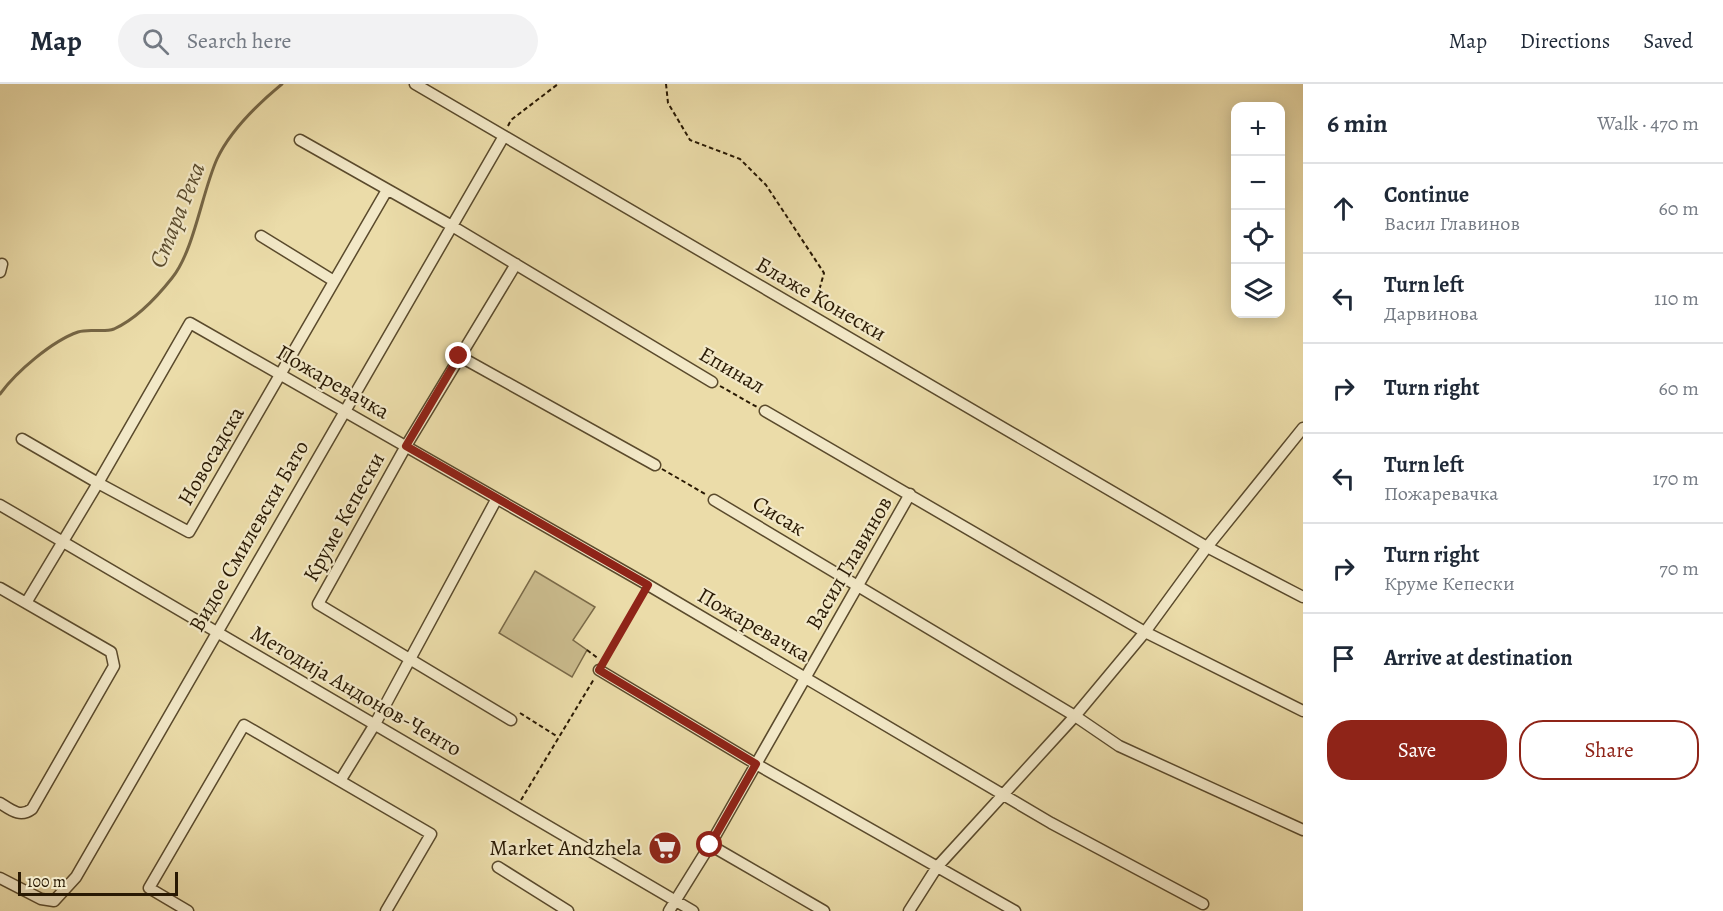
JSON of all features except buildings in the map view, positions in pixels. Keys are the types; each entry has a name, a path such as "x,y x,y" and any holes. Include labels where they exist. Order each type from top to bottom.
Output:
{"street":[{"name":"Блаже Конески","path":"415,84 1206,547 1303,597"},
{"name":"Видое Смилевски Бато","path":"0,878 41,899 54,901 65,892 504,136"},
{"name":"Епинал","path":"300,140 452,226 712,382"},
{"name":"Новосадска","path":"98,483 189,532 387,190"},
{"path":"261,236 334,281"},
{"name":"Круме Кепески","path":"511,720 318,604 406,446 516,264"},
{"name":"Пожаревачка","path":"98,483 190,324 282,374 496,500 648,585 1003,792 1091,846 1203,904"},
{"path":"459,356 655,465"},
{"name":"Епинал","path":"765,411 1145,632 1303,711"},
{"path":"909,911 937,867 1003,792 1075,716 1145,632 1206,547 1303,428"},
{"path":"22,439 98,483 26,603"},
{"name":"Васил Главинов","path":"669,911 710,845 910,494"},
{"path":"340,781 375,724 496,500"},
{"name":"Сисак","path":"714,500 1075,716 1119,746 1303,830"},
{"name":"Методија Андонов-Ченто","path":"0,505 693,911"},
{"path":"0,588 111,652 114,666 32,809 25,814 18,814 0,803"},
{"path":"599,670 756,764 1015,911"},
{"path":"188,911 149,888 244,725 431,834 386,911"},
{"path":"710,845 824,911"},
{"path":"498,867 568,911"}],"path":[{"path":"504,136 511,120 558,84"},
{"path":"666,84 668,103 690,140 740,159 766,185 824,273 812,316"},
{"name":"Епинал","path":"712,382 765,411"},
{"path":"655,465 714,500"},
{"path":"587,650 604,663 648,585"},
{"path":"517,807 599,670"},
{"path":"511,720 517,711 559,737"}],"shaded area":[{"path":"535,571 595,607 573,640 587,650 572,677 499,633"}],"waterway":[{"name":"Стара Река","path":"0,394 25,367 57,342 82,331 114,329 146,307 160,293 180,266 186,253 212,172 229,138 246,118 282,84"}],"place":[{"name":"Market Andzhela","path":"665,848"}],"route":[{"path":"459,356 406,446 496,500 648,585 599,670 756,764 710,845"}]}
